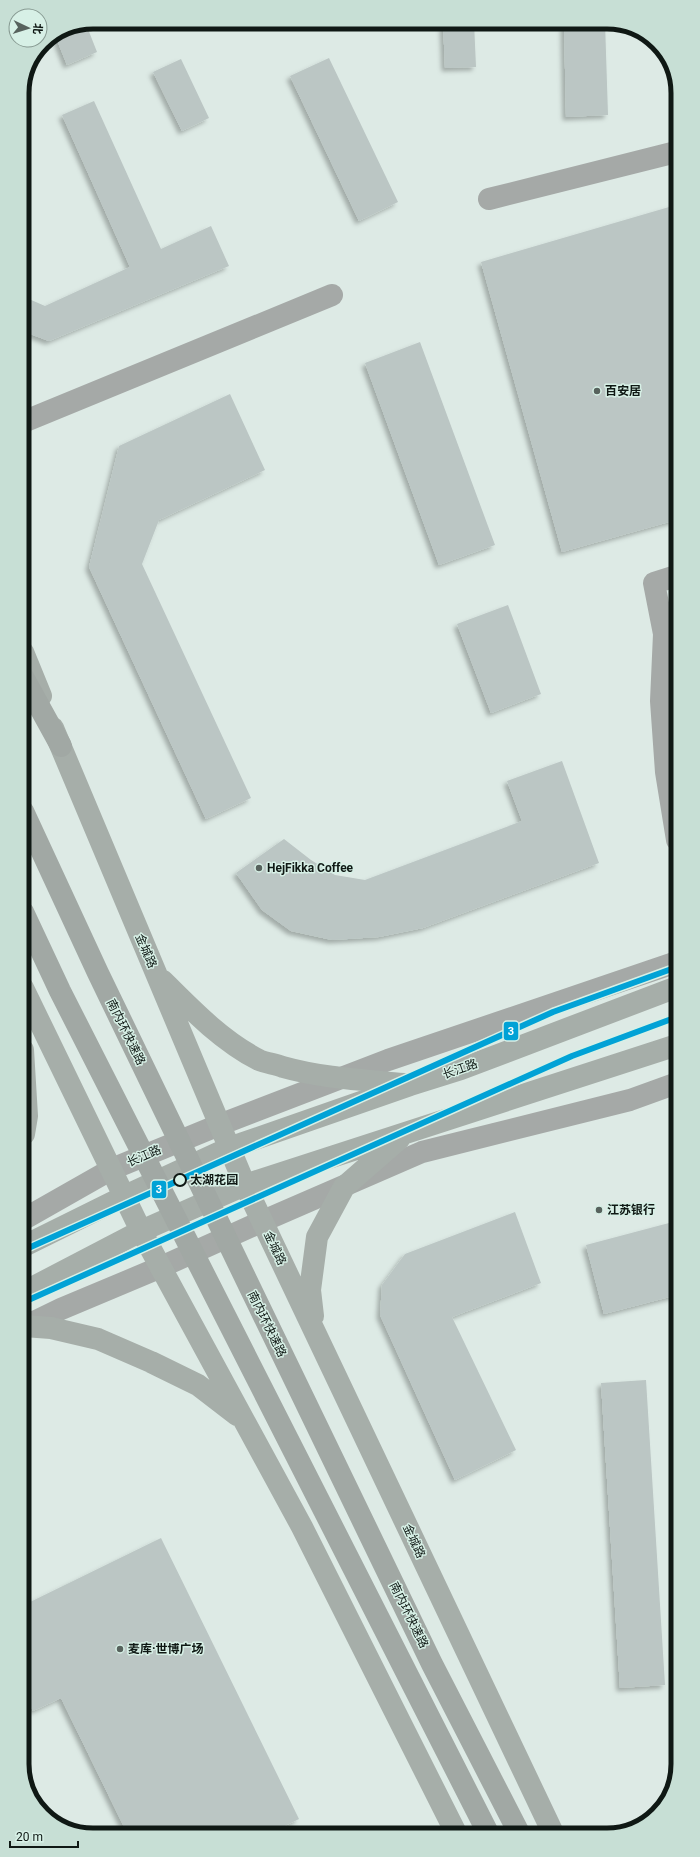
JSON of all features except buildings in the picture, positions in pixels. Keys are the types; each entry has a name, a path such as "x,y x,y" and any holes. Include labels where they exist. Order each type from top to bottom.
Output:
{"highway":[{"path":"29,688 61,746"},
{"name":"南内环快速路","path":"29,824 98,973 432,1664 516,1828"},
{"path":"29,925 60,991 485,1828"}],"main road":[{"name":"金城路","path":"29,667 245,1185 551,1828"},
{"path":"155,972 200,1018 236,1046 260,1060 301,1072 410,1085"},
{"name":"长江路","path":"29,1244 229,1148 410,1085 461,1069 671,989"},
{"path":"29,1000 126,1196 141,1231 302,1527 453,1828"},
{"path":"29,1289 141,1231 245,1185 671,1047"},
{"path":"314,1330 310,1290 317,1237 344,1187 406,1133"},
{"path":"29,1326 51,1328 98,1338 198,1385 243,1419"}],"street":[{"path":"489,199 671,153"},
{"path":"29,420 332,295"},
{"path":"671,578 654,583 664,634 661,701 666,772 671,803"},
{"name":"长江路","path":"29,1216 112,1169 219,1125 388,1060 671,964"},
{"path":"29,1324 61,1309 161,1268 262,1221 344,1187 422,1152 630,1100 671,1085"}],"transit line":[{"name":"3","path":"29,1248 553,1012 671,969"},
{"name":"3","path":"29,1300 572,1056 671,1019"}],"place":[{"name":"百安居","path":"597,391"},
{"name":"HejFikka Coffee","path":"259,868"},
{"name":"太湖花园","path":"180,1180"},
{"name":"江苏银行","path":"599,1210"},
{"name":"麦库·世博广场","path":"120,1649"}]}
